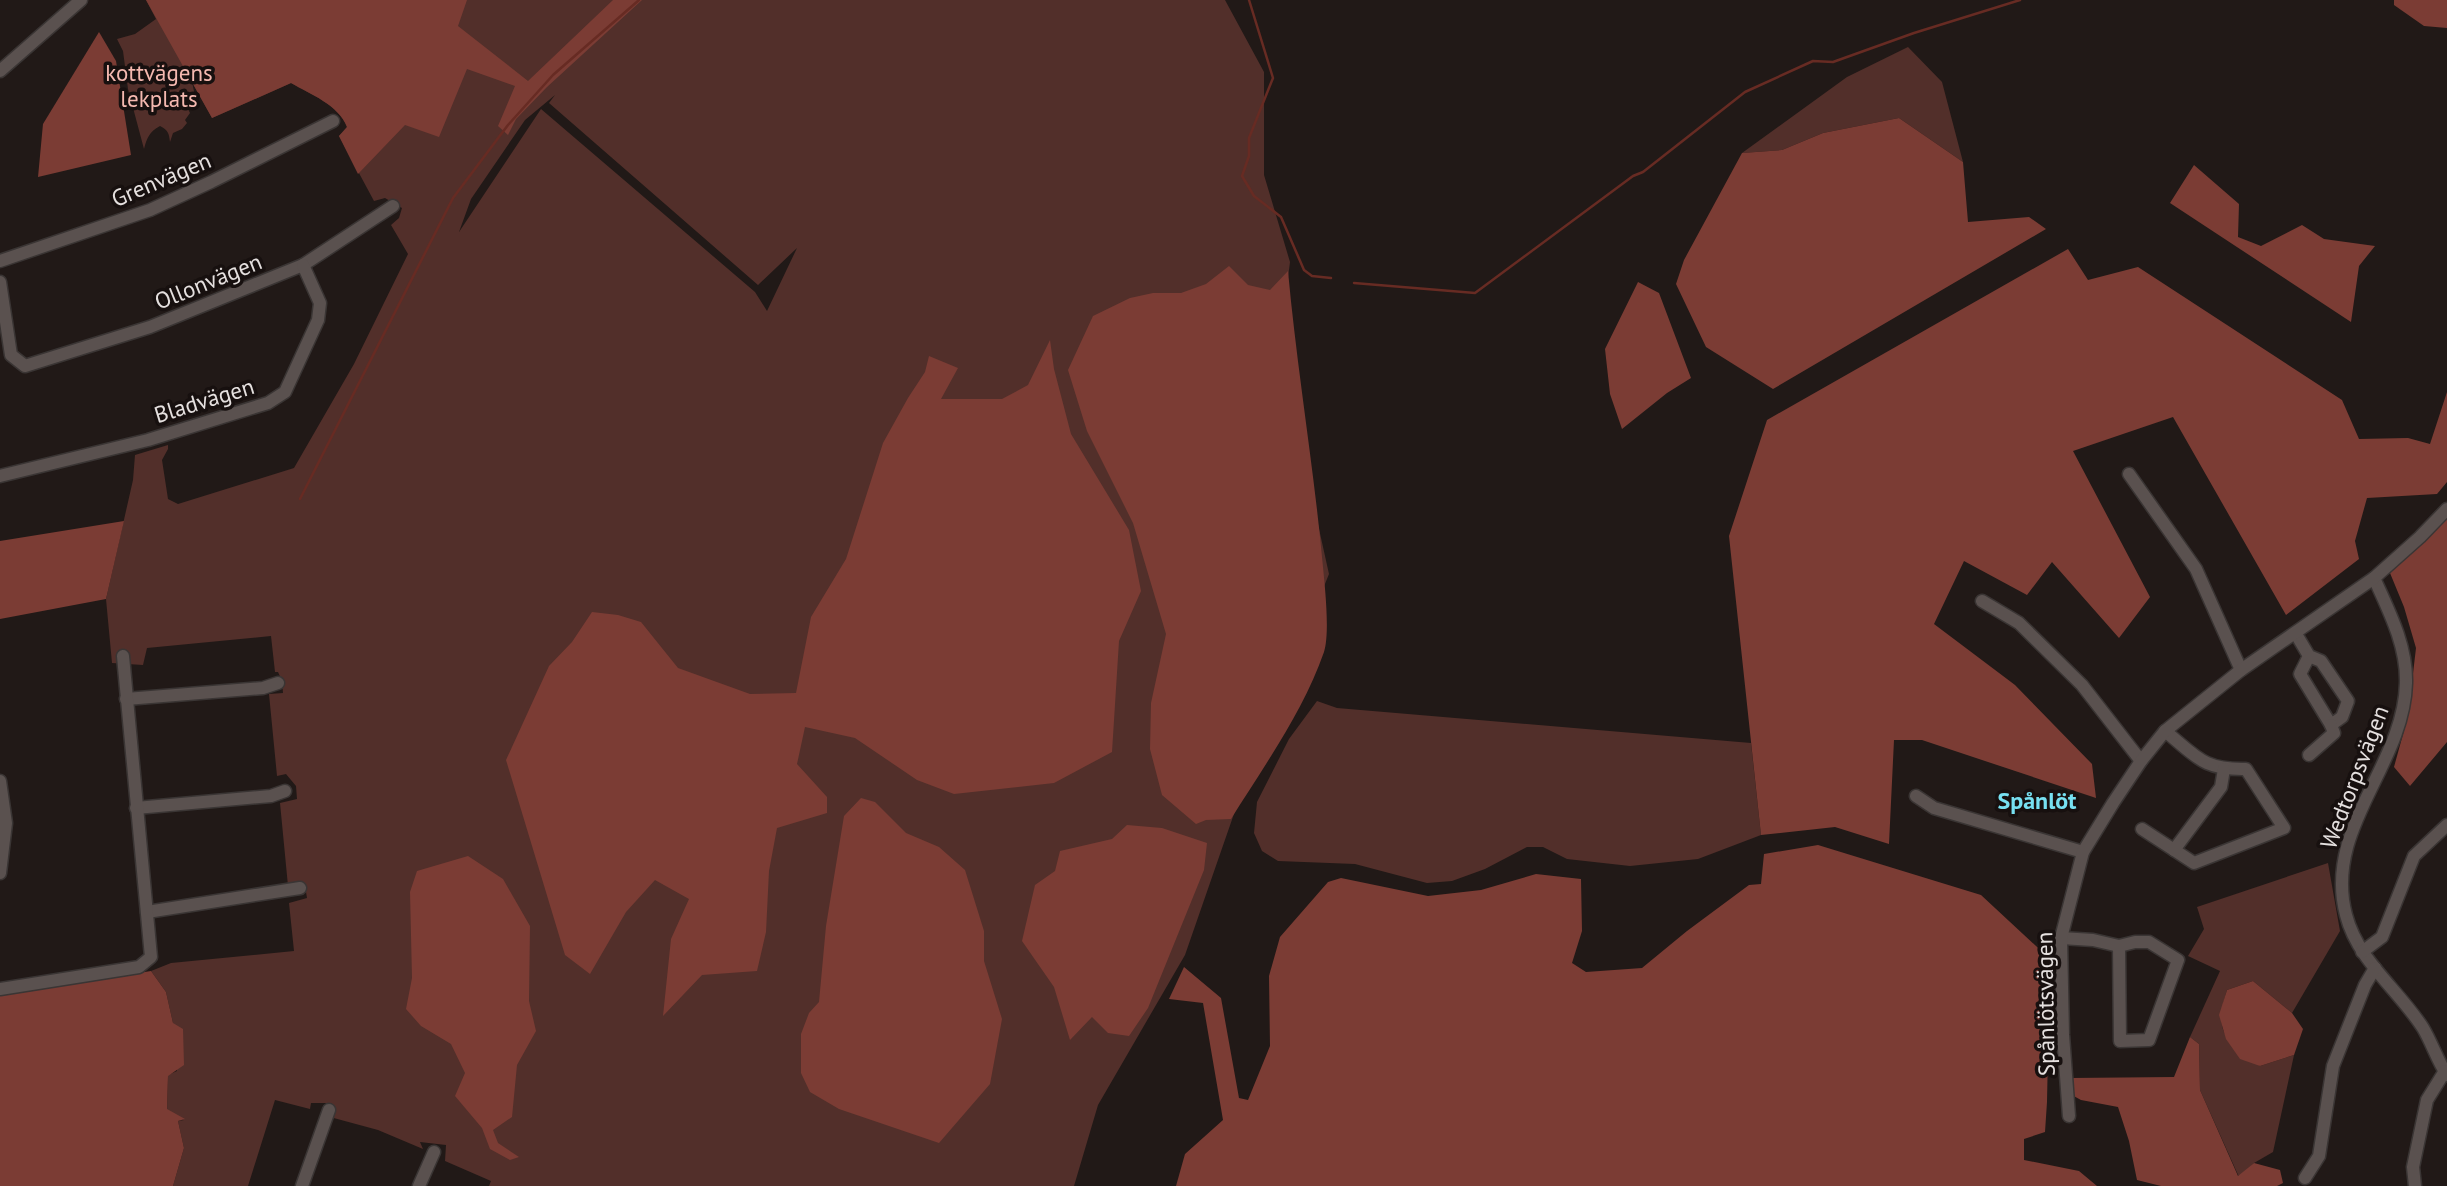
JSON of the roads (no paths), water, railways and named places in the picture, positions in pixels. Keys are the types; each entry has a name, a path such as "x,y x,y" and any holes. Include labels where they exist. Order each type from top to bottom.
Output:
{"street":[{"path":"0,71 81,0"},
{"name":"Grenvägen","path":"0,261 150,210 332,121"},
{"name":"Ollonvägen","path":"0,282 11,355 25,366 150,327 303,265 393,206"},
{"name":"Bladvägen","path":"0,476 148,440 268,403 285,392 318,320 320,303 303,265"},
{"path":"2129,474 2196,569 2241,670"},
{"name":"Spånlötsvägen","path":"2069,1116 2063,1035 2061,938 2083,852 2141,761 2165,732 2241,670 2374,578 2447,509"},
{"name":"Wedtorpsvägen","path":"2374,578 2404,653 2407,683 2397,731 2346,844 2342,893 2346,915 2362,952 2423,1028 2446,1073 2427,1100 2413,1167 2415,1186"},
{"path":"1982,601 2019,623 2082,685 2141,761"},
{"path":"2296,634 2309,656 2320,661 2348,701 2342,717 2331,725"},
{"path":"0,989 139,967 151,957 123,656"},
{"path":"2309,656 2300,674 2334,733 2309,755"},
{"path":"126,699 263,688 278,683"},
{"path":"2165,732 2207,764 2224,769 2246,769"},
{"path":"2142,829 2194,863 2284,828 2239,755"},
{"path":"2174,850 2221,787 2224,769"},
{"path":"0,781 6,823 0,873"},
{"path":"136,808 271,796 285,791"},
{"path":"1916,796 1934,808 2083,852"},
{"path":"2362,952 2382,937 2414,856 2447,825"},
{"path":"147,912 300,888"},
{"path":"2061,938 2093,940 2119,946 2149,942 2178,960 2149,1040 2120,1041 2119,946"},
{"path":"2305,1178 2319,1156 2333,1066 2365,985 2375,968"},
{"path":"302,1186 329,1110"},
{"path":"419,1186 434,1152"}],"waterway":[{"path":"300,499 453,198 508,125 553,75 639,0"},
{"path":"1249,0 1273,78 1249,138 1249,156 1242,176 1254,196 1281,217 1304,270 1312,276 1331,278"},
{"path":"1354,283 1475,293 1633,176 1643,172 1745,92 1813,61 1833,62 2020,0"}],"district":[{"name":"Spånlöt","path":"2037,800"}],"park label":[{"name":"kottvägens lekplats","path":"159,85"}]}
